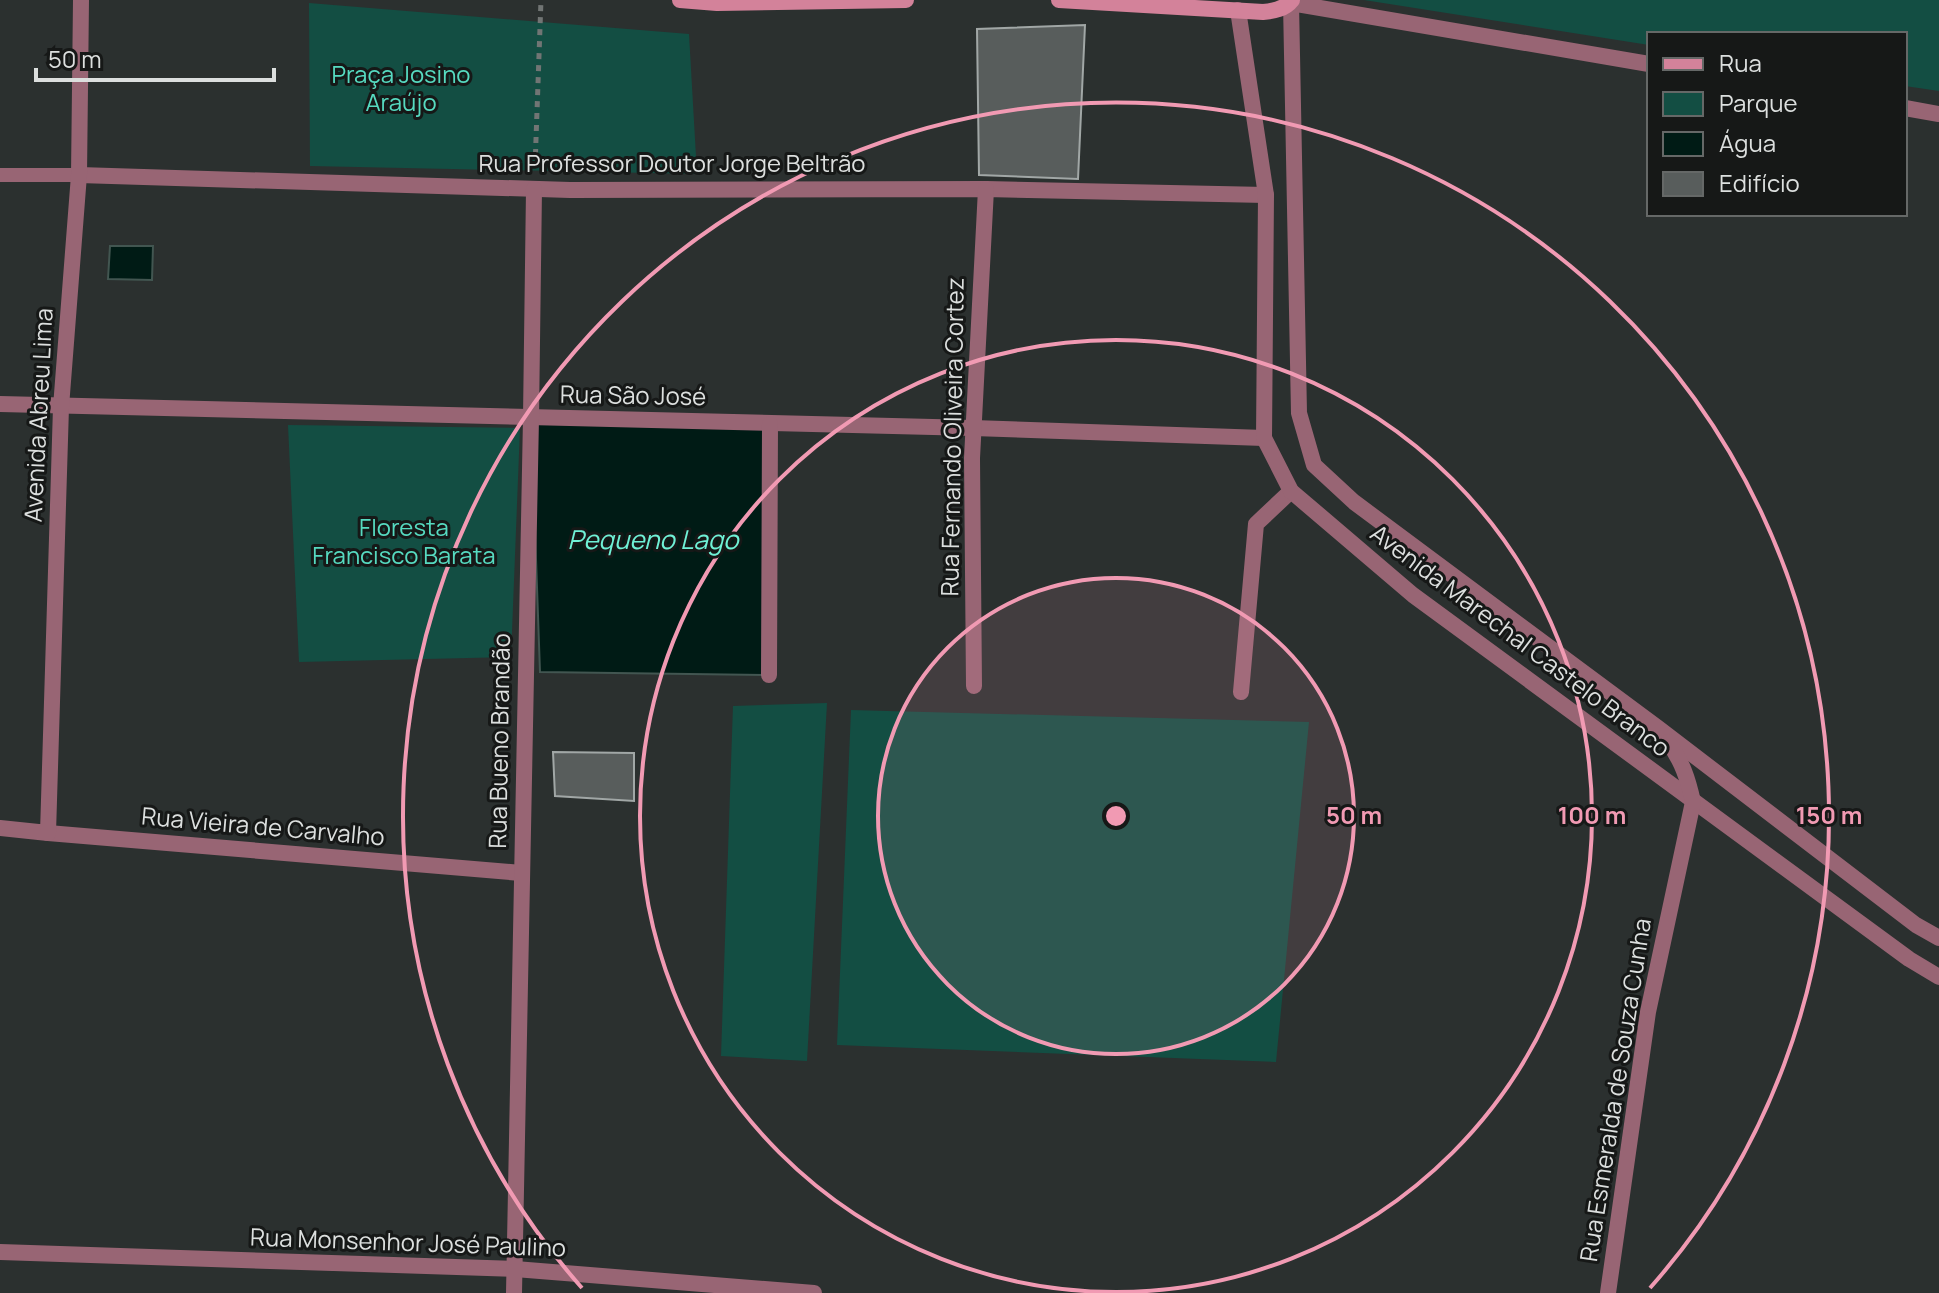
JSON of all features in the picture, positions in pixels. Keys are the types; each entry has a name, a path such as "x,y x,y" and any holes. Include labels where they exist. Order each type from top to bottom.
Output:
{"main road":[{"path":"680,0 717,3 906,0"},
{"path":"1059,0 1231,5 1263,12 1276,11 1292,1"}],"street":[{"name":"Avenida Abreu Lima","path":"48,833 61,407 79,175 81,0"},
{"name":"Avenida Marechal Castelo Branco","path":"1292,1 1299,413 1314,465 1354,502 1916,925 1939,938"},
{"path":"1292,1 1647,64"},
{"name":"Avenida Marechal Castelo Branco","path":"1231,5 1266,195 1264,438 1291,491 1413,595 1909,959 1939,977"},
{"path":"1907,108 1939,114"},
{"name":"Rua Professor Doutor Jorge Beltrão","path":"79,175 534,189 986,189 1266,195"},
{"name":"Rua Bueno Brandão","path":"514,1293 534,189"},
{"name":"Rua Fernando Oliveira Cortez","path":"974,686 973,428 986,189"},
{"name":"Rua São José","path":"0,404 1264,438"},
{"path":"769,675 770,424"},
{"path":"1241,692 1256,524 1291,491"},
{"name":"Avenida Marechal Castelo Branco","path":"1658,728 1688,777 1693,802"},
{"name":"Rua Esmeralda de Souza Cunha","path":"1608,1293 1648,1012 1693,802"},
{"name":"Rua Vieira de Carvalho","path":"0,828 521,873"},
{"name":"Rua Monsenhor José Paulino","path":"0,1252 515,1269 814,1293"}],"lane":[{"path":"0,175 79,175"}],"path":[{"path":"534,189 541,0"}],"green space":[{"path":"1364,0 1939,0 1939,91 1907,86 1907,32 1647,32 1647,45"},
{"name":"Praça Josino Araújo","path":"309,3 689,34 697,174 310,166"},
{"name":"Floresta Francisco Barata","path":"288,425 520,428 511,657 299,662"},
{"path":"827,703 807,1061 721,1056 733,706"},
{"path":"851,710 1309,722 1276,1062 837,1045"}],"water":[{"path":"110,246 153,246 152,280 108,279"},
{"name":"Pequeno Lago","path":"531,418 770,424 769,675 540,672"}],"building":[{"path":"1085,25 1078,179 979,175 977,29"},
{"path":"553,752 634,753 634,801 555,796"}]}
